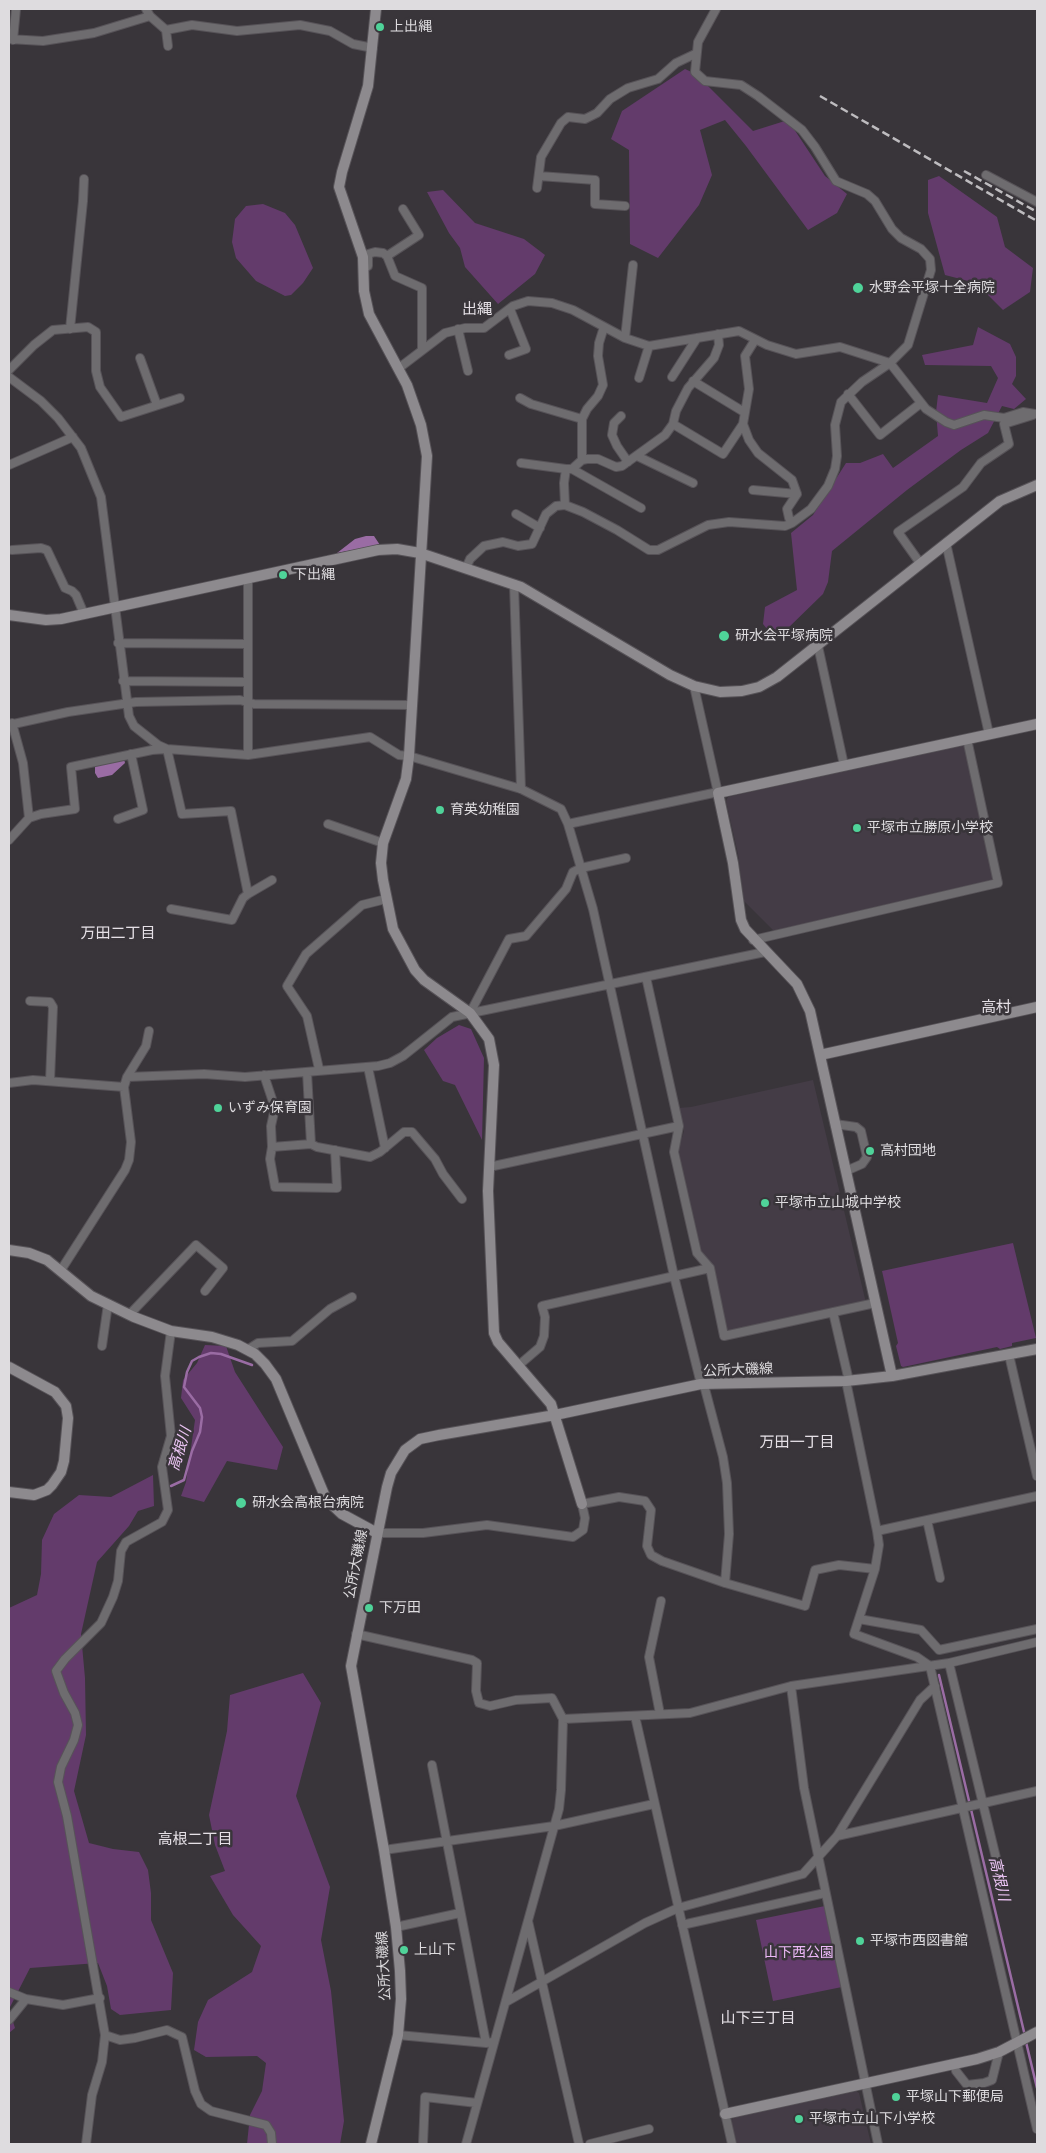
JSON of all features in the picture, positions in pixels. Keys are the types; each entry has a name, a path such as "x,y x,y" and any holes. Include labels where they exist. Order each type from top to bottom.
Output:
{"street":[{"path":"16,9 11,40 43,41 94,33 150,16"},
{"path":"146,9 150,16 166,30 168,46"},
{"path":"9,1250 38,1256 60,1270 91,1296 129,1315 171,1331 212,1337 247,1350 265,1364 276,1379 326,1499 342,1514 377,1533 423,1533 487,1525 573,1537 583,1530 585,1518 582,1504 555,1415 546,1396 498,1342 494,1333 489,1167 494,1065 489,1039 470,1013 424,980 415,970 393,929 386,899 381,863 384,843 406,779 409,756 427,456 417,412 399,368 368,314 364,291 363,257 339,187 368,86 376,9"},
{"path":"466,568 470,559 484,546 503,542 518,546 532,544 546,514 556,506 565,505 617,530 649,550 658,550 708,525 729,522 785,526 792,523 811,509 828,486 835,469 837,456 835,425 841,402 848,394 890,363 908,345 931,270 930,259 921,249 896,234 871,198 836,181 802,130 741,85 705,81 695,72 695,54 698,42 716,9"},
{"path":"166,30 192,26 237,31 300,25 330,31 353,44 373,48"},
{"path":"537,188 541,157 561,123 568,117 585,119 598,113 610,99 628,88 658,80 676,62 695,54"},
{"path":"986,175 1037,202"},
{"path":"539,176 595,180 595,204 624,206"},
{"path":"70,329 84,179"},
{"path":"387,256 419,235 403,209"},
{"path":"364,269 368,266 368,254 375,252 383,253 387,256 396,276 422,288 422,350"},
{"path":"625,338 634,265"},
{"path":"399,368 445,333 484,328 503,312 528,301 552,303 573,310 625,338 649,346 739,332 755,340 796,354 840,347 890,363 921,403 946,422 954,425 984,415 1004,418 1023,412 1036,414"},
{"path":"509,355 526,349 510,309"},
{"path":"582,460 582,419 587,409 598,396 603,385 598,356 599,343 604,326"},
{"path":"9,370 34,345 53,330 88,327 96,332 96,371 100,387 121,417 180,398"},
{"path":"458,330 468,371"},
{"path":"565,505 564,484 569,469 582,460 598,459 616,467 628,462 665,435 673,424 676,411 693,381 714,358 719,345 718,334"},
{"path":"672,377 697,338"},
{"path":"755,340 745,356 749,389 743,424 749,440 758,454 792,480 796,494 787,509 792,523"},
{"path":"640,378 649,346"},
{"path":"140,358 157,405"},
{"path":"9,376 41,401 74,437 81,448 101,497 118,643 129,716 134,726 158,745 167,749"},
{"path":"693,381 744,412"},
{"path":"848,394 880,435 921,403"},
{"path":"520,398 531,404 582,419"},
{"path":"920,563 898,532 963,487 981,463 1010,444 1004,424 1036,414"},
{"path":"621,416 614,423 612,435 616,446 628,462"},
{"path":"673,424 723,454 743,424"},
{"path":"9,465 74,437"},
{"path":"637,456 694,484"},
{"path":"521,463 569,469 641,508"},
{"path":"9,615 46,620 84,614 378,550 398,549 420,553 514,584 670,675 694,686 720,692 742,691 760,687 777,677 1000,501 1037,485"},
{"path":"753,490 796,494"},
{"path":"516,514 540,528"},
{"path":"946,543 989,734"},
{"path":"12,550 41,548 47,550 54,568 66,588 76,595 84,614"},
{"path":"248,578 248,755"},
{"path":"514,584 521,789"},
{"path":"118,643 247,644"},
{"path":"818,646 844,764"},
{"path":"123,681 248,682"},
{"path":"694,686 733,863 741,920 745,930 753,940 797,984 804,996 820,1055 892,1376"},
{"path":"29,818 23,763 10,724 126,703 247,701 254,704 412,705"},
{"path":"568,824 1037,724"},
{"path":"9,840 29,818 41,814 75,810 71,767 131,754 167,749 248,755 364,737 380,742 390,751 399,755 409,756 521,789 561,809 568,824 593,910 644,1133 674,1276 723,1457 727,1483 729,1534 725,1583"},
{"path":"753,940 998,883 967,738"},
{"path":"167,749 182,814 232,811 248,894"},
{"path":"118,819 143,810 131,754"},
{"path":"328,824 384,843"},
{"path":"470,1013 509,939 526,936 566,889 573,872 581,868 626,858"},
{"path":"170,909 232,920 243,898 272,880"},
{"path":"319,1070 307,1016 287,986 306,954 362,905 386,899"},
{"path":"127,1077 204,1074 245,1077 368,1067 390,1063 403,1056 452,1017 765,952"},
{"path":"646,976 679,1126 674,1152 696,1253 710,1268 724,1336 875,1303"},
{"path":"30,1001 50,1002 53,1007 50,1081"},
{"path":"820,1055 1037,1007"},
{"path":"60,1270 125,1170 129,1160 131,1142 124,1087 127,1077 149,1041 149,1032"},
{"path":"368,1067 385,1148"},
{"path":"307,1072 311,1144"},
{"path":"264,1075 275,1108 271,1126 272,1147 270,1159 275,1187 337,1188 334,1150"},
{"path":"9,1084 33,1080 124,1087"},
{"path":"835,1124 856,1127 861,1131 867,1157 862,1164 846,1171"},
{"path":"489,1167 679,1126"},
{"path":"272,1147 311,1144 317,1147 370,1157 385,1148 404,1132 412,1132 435,1159 443,1174 462,1199"},
{"path":"129,1315 196,1245 223,1268 205,1291"},
{"path":"519,1365 540,1347 544,1336 545,1317 542,1306 710,1268"},
{"path":"247,1350 258,1343 292,1341 330,1309 352,1297"},
{"path":"102,1346 108,1304"},
{"path":"833,1312 879,1545 875,1568 854,1634 917,1657 930,1666 1037,2129"},
{"path":"86,2144 92,2095 102,2062 106,2035 100,1998 92,1967 67,1816 58,1782 61,1767 74,1740 78,1725 75,1713 64,1693 56,1671 65,1658 101,1623 118,1581 121,1551 126,1542 162,1522 168,1510 162,1467 171,1436 165,1376 171,1331"},
{"name":"公所大磯線","path":"371,2144 398,2035 401,1999 396,1928 351,1666 356,1634 391,1473 405,1450 420,1439 555,1415 703,1384 847,1381 892,1376 1037,1349"},
{"path":"1009,1355 1037,1476"},
{"path":"9,1366 55,1392 66,1406 68,1418 64,1461 61,1472 52,1485 41,1493 34,1495 9,1492"},
{"path":"877,1531 1037,1496"},
{"path":"582,1504 619,1497 645,1501 651,1510 647,1546 652,1555 662,1561 725,1583 805,1606 815,1570 840,1565 875,1568"},
{"path":"927,1520 940,1578"},
{"path":"660,1714 648,1657 661,1601"},
{"path":"859,1619 921,1630 938,1650 1037,1629"},
{"path":"356,1634 472,1660 477,1663 476,1691 478,1703 490,1706 516,1700 552,1698 564,1719 561,1790 554,1826 506,2002 489,2043 477,2103 466,2144"},
{"path":"564,1719 690,1713 791,1686 949,1663 1037,1642"},
{"path":"949,1663 997,1862"},
{"path":"791,1686 804,1788 878,2144"},
{"path":"506,2002 646,1923 678,1908 803,1874 819,1859 837,1836 920,1700 935,1686"},
{"path":"634,1716 732,2144"},
{"path":"432,1765 448,1841 460,1913 489,2043"},
{"path":"837,1836 1037,1791"},
{"path":"384,1850 554,1826 654,1804"},
{"path":"682,1925 825,1893"},
{"path":"396,1928 460,1913"},
{"path":"528,1919 579,2144"},
{"path":"9,1992 26,1999 63,2004 100,1998"},
{"path":"9,2020 26,1999"},
{"path":"106,2035 120,2040 167,2030 182,2037 195,2091 201,2104 210,2111 266,2125 271,2133 272,2144"},
{"path":"725,2114 954,2064 1000,2052 1036,2033"},
{"path":"398,2035 489,2043"},
{"path":"954,2064 956,2071 967,2085 984,2083 992,2080 1000,2052"},
{"path":"423,2144 425,2097 477,2103"},
{"path":"590,2144 650,2129"}],"shaded area":[{"path":"374,536 380,545 337,553 355,539"},
{"name":"平塚市立勝原小学校","path":"962,745 965,747 994,880 992,883 775,932 744,901 738,854 726,801 728,797"},
{"path":"124,759 125,763 112,775 98,778 95,773 95,766 97,765"},
{"name":"平塚市立山城中学校","path":"813,1080 866,1303 730,1332 726,1329 711,1263 700,1252 677,1154 684,1131 678,1108 691,1107"},
{"name":"平塚市立山下小学校","path":"856,2091 859,2093 871,2144 737,2144 731,2121 735,2116"}],"green space":[{"path":"685,69 696,74 753,131 788,120 825,176 847,194 837,213 808,230 725,120 700,130 712,175 699,205 658,258 630,244 629,150 611,139 622,111"},
{"path":"939,176 997,217 1005,247 1033,268 1030,292 1003,310 976,283 945,275 928,213 928,180"},
{"path":"443,190 475,223 524,239 545,255 535,274 498,304 465,267 460,248 449,233 427,192"},
{"path":"263,204 285,213 295,225 313,268 303,283 291,295 285,296 256,281 236,258 232,242 235,219 246,206"},
{"path":"978,327 1010,344 1016,357 1016,376 1012,384 1026,399 1014,409 1002,406 988,433 961,450 907,490 832,551 828,582 823,594 785,631 767,629 763,624 765,607 797,590 791,533 813,515 846,463 860,463 883,454 893,468 938,436 936,412 938,395 987,403 998,378 991,366 925,365 922,355 973,345"},
{"path":"459,1025 471,1029 484,1058 482,1140 455,1085 443,1081 424,1050 437,1038"},
{"path":"1013,1243 1036,1338 1012,1343 1012,1346 1000,1349 997,1347 901,1366 896,1346 898,1343 882,1271"},
{"path":"205,1345 226,1346 235,1372 283,1447 277,1470 227,1461 204,1502 181,1496 186,1482 195,1420 181,1398 183,1380 197,1363"},
{"path":"153,1475 154,1506 138,1511 129,1526 97,1562 81,1634 85,1678 86,1735 74,1791 89,1843 113,1849 139,1852 148,1870 151,1893 151,1920 173,1973 171,2010 120,2015 111,2009 107,1986 98,1963 30,1968 9,2009 9,1608 37,1595 41,1574 42,1540 54,1514 79,1495 111,1497"},
{"path":"303,1673 321,1703 296,1796 330,1887 321,1940 331,1991 344,2121 340,2144 247,2144 250,2115 262,2091 266,2063 257,2056 206,2057 194,2050 198,2022 208,2000 252,1972 261,1946 233,1915 210,1876 225,1871 215,1845 209,1815 227,1731 230,1695"},
{"name":"山下西公園","path":"825,1906 842,1987 773,2001 756,1920"},
{"path":"9,2009 15,2028 9,2033"}],"waterway":[{"name":"高根川","path":"171,1486 184,1480 192,1451 200,1432 202,1417 200,1408 184,1387 187,1372 192,1361 211,1353 221,1354 252,1365"},
{"name":"高根川","path":"939,1675 1025,2036"},
{"name":"高根川","path":"1026,2042 1037,2088"}],"railway":[{"path":"820,96 1037,221"},
{"path":"964,171 1037,212"}],"place":[{"name":"上出縄","path":"380,27"},
{"name":"水野会平塚十全病院","path":"858,288"},
{"name":"下出縄","path":"283,575"},
{"name":"研水会平塚病院","path":"724,636"},
{"name":"育英幼稚園","path":"440,810"},
{"name":"平塚市立勝原小学校","path":"857,828"},
{"name":"いずみ保育園","path":"218,1108"},
{"name":"高村団地","path":"870,1151"},
{"name":"平塚市立山城中学校","path":"765,1203"},
{"name":"研水会高根台病院","path":"241,1503"},
{"name":"下万田","path":"369,1608"},
{"name":"平塚市西図書館","path":"860,1941"},
{"name":"上山下","path":"404,1950"},
{"name":"平塚山下郵便局","path":"896,2097"},
{"name":"平塚市立山下小学校","path":"799,2119"}],"district":[{"name":"出縄","path":"477,309"},
{"name":"万田二丁目","path":"118,933"},
{"name":"高村","path":"996,1007"},
{"name":"万田一丁目","path":"797,1442"},
{"name":"高根二丁目","path":"195,1839"},
{"name":"山下三丁目","path":"758,2018"}]}
